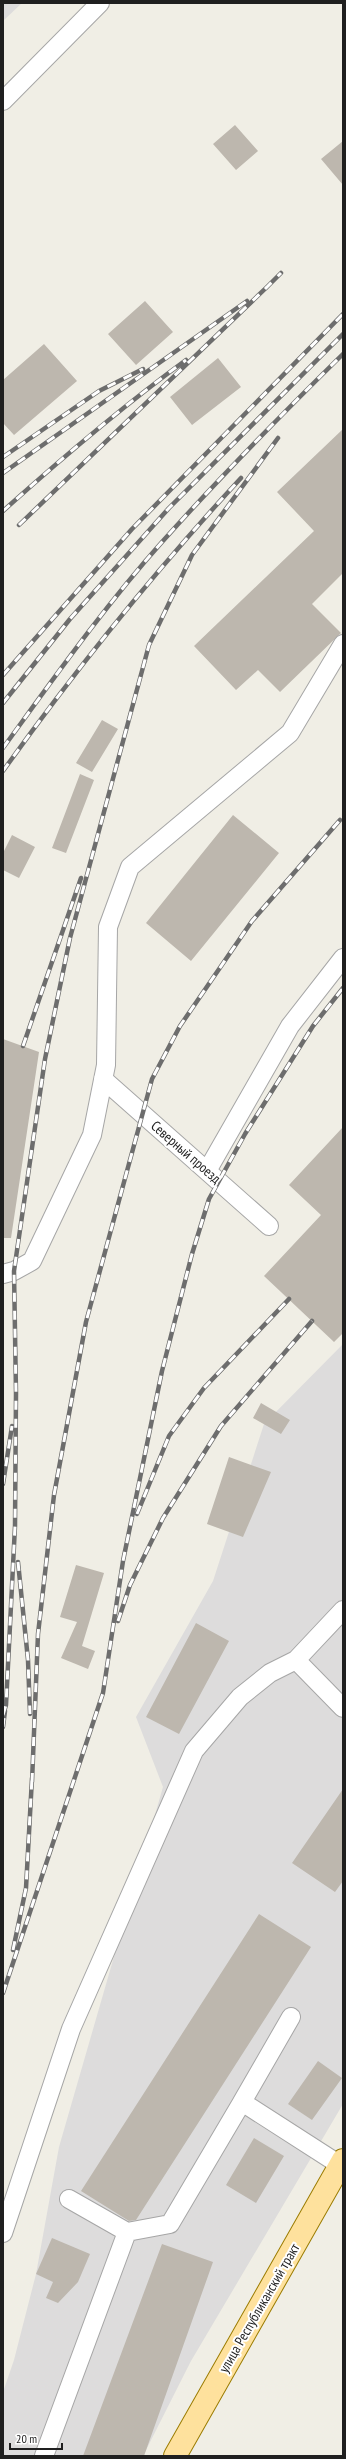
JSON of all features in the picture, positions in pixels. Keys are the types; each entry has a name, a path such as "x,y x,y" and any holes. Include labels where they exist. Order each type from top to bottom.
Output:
{"main road":[{"name":"улица Республиканский тракт","path":"175,2456 341,2163"}],"street":[{"path":"3,101 100,3"},
{"path":"3,1274 14,1271 32,1261 92,1135 106,1065 108,927 130,867 290,733 343,644"},
{"path":"207,1171 290,1026 343,958"},
{"name":"Северный проезд","path":"103,1079 269,1226"},
{"path":"3,2233 71,2029 194,1751 240,1697 270,1673 296,1660 343,1610"},
{"path":"296,1660 343,1708"},
{"path":"69,2199 127,2232 170,2224 291,2016"},
{"path":"242,2102 341,2163"},
{"path":"44,2456 127,2232"}],"shaded area":[{"path":"3,3 22,3 3,21"},
{"path":"343,1344 343,2104 191,2361 143,2456 3,2456 3,2392 14,2360 36,2274 59,2147 163,1787 136,1717 213,1581 264,1424"}],"building":[{"path":"235,125 258,151 236,170 213,144"},
{"path":"343,141 343,185 321,159"},
{"path":"145,301 173,332 136,365 108,334"},
{"path":"44,344 77,381 14,435 3,423 3,380"},
{"path":"218,358 241,387 192,425 170,397"},
{"path":"343,429 343,573 312,604 341,633 280,692 258,670 236,690 194,646 314,531 277,492"},
{"path":"102,720 118,729 92,772 76,763"},
{"path":"80,774 94,780 66,853 52,848"},
{"path":"233,815 279,853 191,961 146,923"},
{"path":"12,835 35,847 19,878 3,870 3,853"},
{"path":"3,1039 39,1052 11,1238 3,1238"},
{"path":"343,1127 343,1333 334,1342 264,1276 321,1215 289,1185"},
{"path":"261,1403 290,1420 281,1434 253,1418"},
{"path":"229,1457 271,1472 243,1537 207,1524"},
{"path":"76,1565 104,1573 82,1646 95,1651 88,1669 61,1658 77,1622 60,1617"},
{"path":"196,1623 229,1641 179,1734 146,1717"},
{"path":"343,1789 343,1881 335,1892 292,1863"},
{"path":"259,1914 311,1947 136,2220 129,2221 81,2191"},
{"path":"318,2061 342,2078 312,2120 288,2104"},
{"path":"254,2138 284,2156 256,2203 226,2185"},
{"path":"52,2238 90,2254 78,2282 58,2303 46,2298 53,2282 36,2274"},
{"path":"162,2244 213,2262 144,2456 83,2456"}],"railway":[{"path":"265,289 281,273"},
{"path":"19,525 268,286"},
{"path":"3,473 247,301"},
{"path":"3,675 132,529 343,314"},
{"path":"3,703 70,619 169,508 343,334"},
{"path":"3,748 80,643 162,542 228,470 343,354"},
{"path":"3,511 93,433 186,360"},
{"path":"3,457 99,391 143,369"},
{"path":"3,1715 6,1705 15,1526 16,1393 14,1271 45,1059 70,938 149,645 192,555 278,438"},
{"path":"3,771 59,695 148,584 241,478"},
{"path":"32,1782 38,1634 54,1495 86,1322 152,1079 180,1026 252,921 340,820"},
{"path":"23,1046 81,878"},
{"path":"3,1993 103,1693 123,1561 162,1371 192,1254 209,1199 245,1134 313,1026 343,988"},
{"path":"137,1514 169,1436 204,1388 289,1299"},
{"path":"118,1621 130,1585 163,1518 221,1426 312,1321"},
{"path":"3,1484 12,1426"},
{"path":"18,1562 28,1660 30,1714"},
{"path":"3,1727 5,1711"},
{"path":"13,1950 26,1888 32,1778"}]}
